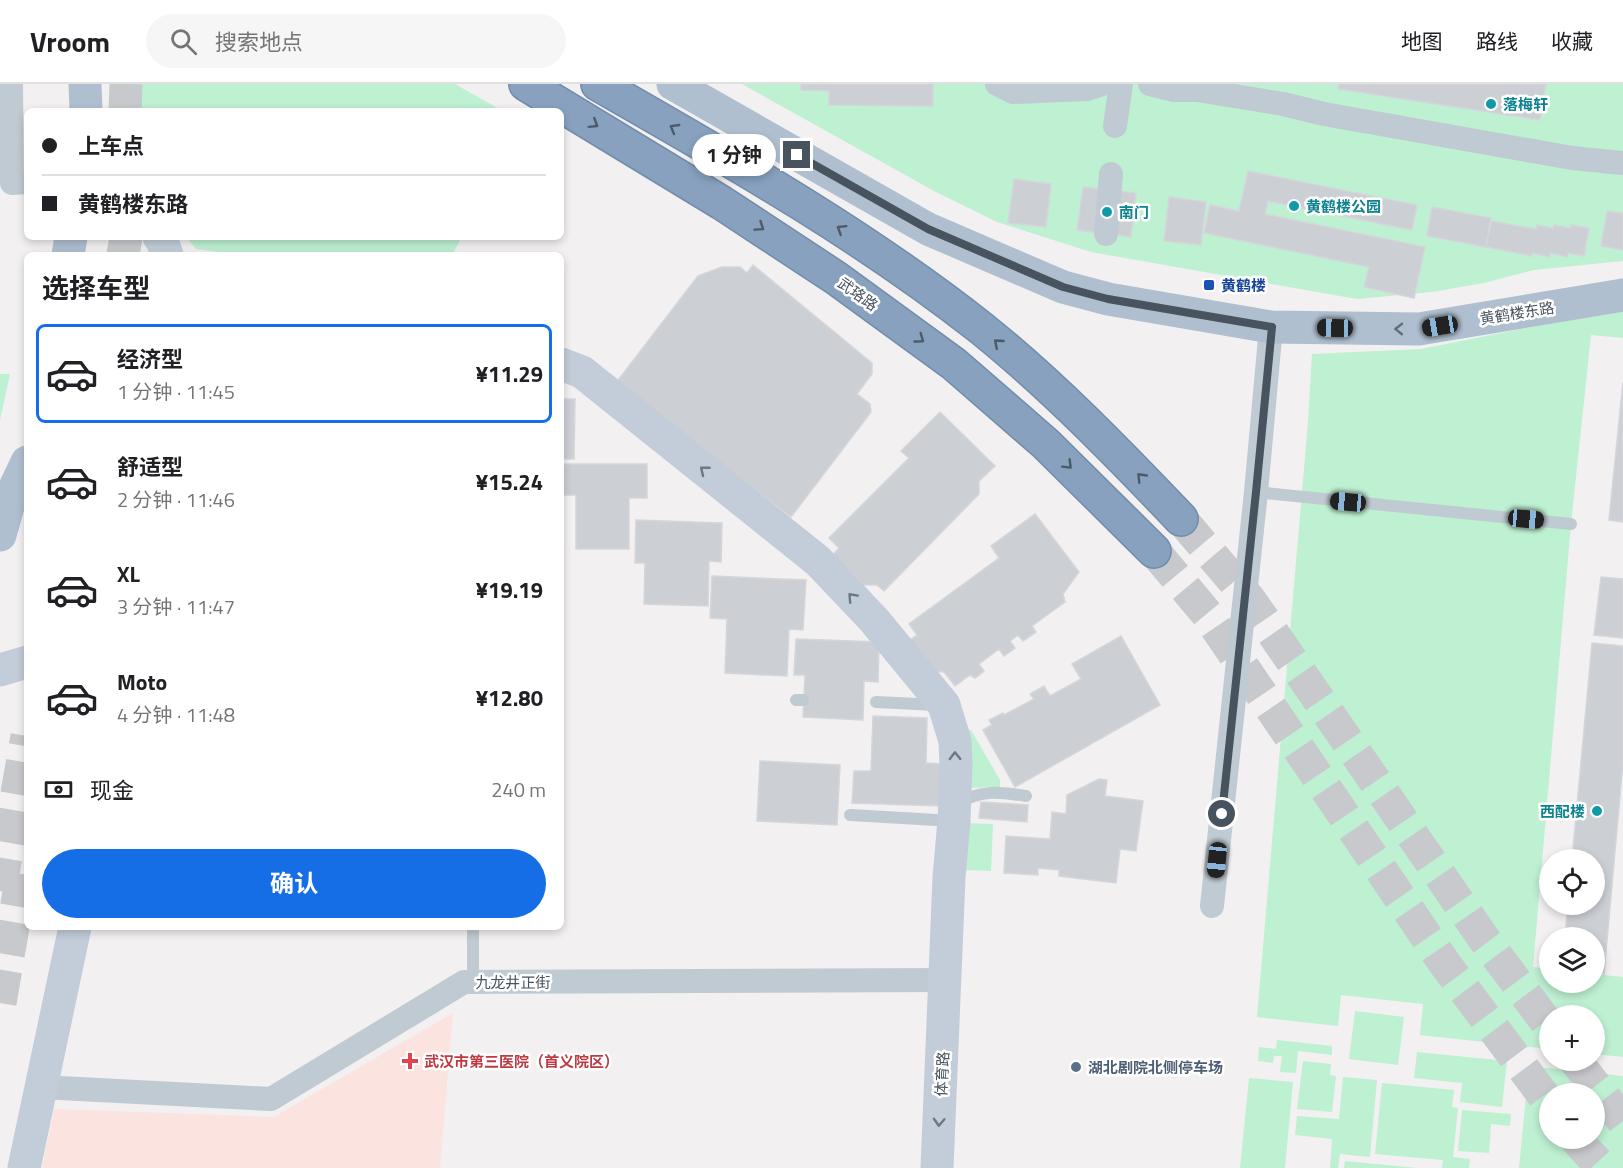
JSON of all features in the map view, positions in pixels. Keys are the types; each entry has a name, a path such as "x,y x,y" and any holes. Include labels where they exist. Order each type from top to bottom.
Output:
{"highway":[{"name":"武珞路","path":"526,84 722,203 836,278 954,364 1046,444 1154,551"},
{"path":"598,84 746,170 868,246 981,328 1087,421 1181,519"}],"main road":[{"path":"85,84 86,108"},
{"name":"黄鹤楼东路","path":"673,84 699,93 928,229 1063,287 1108,299 1272,327 1419,329 1623,295"},
{"path":"0,535 11,496 24,468"}],"street":[{"path":"11,84 13,182"},
{"path":"997,84 1013,92 1087,89 1102,84"},
{"path":"1115,126 1120,84"},
{"path":"1150,84 1174,90 1197,87 1324,114 1572,158 1623,163"},
{"path":"1106,234 1111,174"},
{"path":"1212,906 1272,327"},
{"path":"564,365 582,372 818,561 874,620 944,705"},
{"path":"0,670 24,663"},
{"name":"体育路","path":"937,1168 949,877 954,813 955,741 944,705"},
{"path":"24,1168 74,930"},
{"name":"九龙井正街","path":"41,1087 271,1099 464,982 945,980"}],"lane":[{"path":"1256,492 1571,524"},
{"path":"876,702 944,705"},
{"path":"850,815 954,813 972,795 994,793 1026,796"},
{"path":"473,930 473,981"}],"shaded area":[{"name":"武汉市第三医院（首义院区）","path":"453,1013 440,1168 42,1168 54,1109 274,1117"}],"green space":[{"path":"121,84 455,84 498,108 125,108"},
{"name":"黄鹤楼公园","path":"742,84 1623,84 1623,261 1534,270 1484,283 1432,292 1357,299 1091,252 997,222 934,191"},
{"path":"188,240 460,240 454,252 218,252 196,249"},
{"path":"1623,311 1623,338 1591,335 1571,524 1543,849 1539,849 1539,897 1533,967 1539,968 1539,993 1605,993 1605,975 1623,977 1623,1057 1605,1055 1605,1005 1539,1005 1539,1048 1420,1035 1423,1004 1341,995 1338,1026 1257,1017 1312,354 1421,349 1592,315"},
{"path":"0,374 10,374 0,420"},
{"path":"965,730 971,730 1000,780 1000,787 966,788"},
{"path":"964,823 993,824 991,871 963,870"},
{"path":"1355,1011 1404,1017 1398,1065 1349,1059"},
{"path":"1277,1040 1332,1046 1332,1055 1298,1051 1296,1073 1280,1072 1282,1056 1274,1056 1273,1063 1258,1061 1259,1047 1276,1049"},
{"path":"1417,1052 1507,1061 1502,1107 1460,1102 1462,1083 1414,1078"},
{"path":"1303,1061 1331,1064 1330,1075 1336,1076 1332,1112 1297,1109"},
{"path":"1529,1066 1539,1067 1539,1071 1576,1071 1623,1076 1623,1168 1519,1168"},
{"path":"1343,1077 1377,1080 1370,1157 1340,1154 1338,1168 1330,1168 1332,1139 1295,1135 1297,1116 1339,1119"},
{"path":"1249,1078 1293,1082 1285,1168 1240,1168"},
{"path":"1382,1083 1454,1090 1452,1107 1458,1108 1453,1157 1470,1159 1469,1168 1442,1168 1443,1160 1375,1154"},
{"path":"1462,1110 1511,1114 1510,1126 1491,1124 1489,1153 1458,1151"},
{"path":"1345,1161 1417,1168 1344,1168"}],"building":[{"path":"801,84 933,84 933,106 829,105 829,91 801,90"},
{"name":"落梅轩","path":"1339,84 1546,84 1540,120 1338,89"},
{"path":"1248,171 1417,205 1412,230 1268,201 1265,214 1425,247 1414,298 1364,287 1369,267 1204,233 1210,205 1239,211"},
{"path":"1014,179 1051,184 1046,227 1008,223"},
{"name":"南门","path":"1083,187 1136,193 1131,237 1077,230"},
{"path":"1169,197 1206,202 1201,245 1164,241"},
{"path":"1432,207 1491,218 1486,247 1427,236"},
{"path":"1607,211 1623,213 1623,250 1601,246"},
{"path":"1491,221 1536,229 1537,225 1553,228 1554,225 1571,228 1571,225 1589,228 1584,256 1568,253 1568,257 1550,253 1550,257 1532,253 1532,256 1486,247"},
{"path":"753,265 872,363 872,374 857,394 870,404 871,412 791,517 615,384 698,276 722,267 740,267 747,273"},
{"path":"1623,382 1623,522 1609,520"},
{"path":"564,399 575,399 574,459 564,459"},
{"path":"940,412 995,466 979,481 979,494 884,591 877,585 863,585 833,555 839,548 829,538 909,458 901,451"},
{"path":"564,464 647,464 647,498 629,498 629,549 576,549 576,495 564,495"},
{"path":"1035,514 1079,572 1063,594 1065,602 1032,626 1036,632 1023,641 1018,635 1010,641 1015,648 1004,656 999,649 979,664 984,671 975,678 970,675 955,686 944,672 933,671 910,640 917,635 909,624 999,558 991,546"},
{"path":"636,520 722,523 721,562 709,561 708,606 644,604 645,563 635,563"},
{"path":"712,576 806,580 803,630 789,629 787,676 725,673 727,619 710,618"},
{"path":"1601,577 1623,579 1623,638 1594,635"},
{"path":"1121,636 1160,705 1015,787 983,730 992,725 989,720 1003,713 1004,715 1034,699 1030,694 1044,686 1050,696 1081,679 1072,664"},
{"path":"796,639 879,642 878,682 864,681 863,720 803,717 805,675 794,675"},
{"name":"西配楼","path":"1592,643 1623,646 1623,762 1605,963 1605,927 1566,927 1567,915 1605,915 1605,849 1573,849"},
{"path":"873,716 927,718 926,763 942,764 941,806 852,803 854,771 871,771"},
{"path":"760,761 840,765 837,825 757,821"},
{"path":"1099,779 1107,780 1105,796 1143,801 1136,851 1120,849 1116,883 1059,876 1059,870 1038,868 1038,875 1004,873 1006,836 1050,839 1052,812 1066,814 1067,795"},
{"path":"981,802 1028,805 1027,822 979,818"}],"tunnel":[{"path":"125,108 126,84"},
{"path":"124,252 126,240"},
{"path":"1181,519 1250,600 1484,939 1539,1012"},
{"path":"1154,551 1207,614 1445,964 1539,1089"},
{"path":"0,891 24,753"},
{"path":"0,1003 24,863"},
{"path":"1584,1071 1623,1121"},
{"path":"1585,1149 1602,1168"}],"place":[{"name":"落梅轩","path":"1491,104"},
{"name":"黄鹤楼公园","path":"1294,206"},
{"name":"南门","path":"1107,212"},
{"name":"黄鹤楼","path":"1209,285"},
{"name":"西配楼","path":"1597,811"},
{"name":"武汉市第三医院（首义院区）","path":"410,1061"},
{"name":"湖北剧院北侧停车场","path":"1076,1067"}],"route":[{"path":"797,155 928,229 1063,287 1108,299 1272,327 1222,814"}]}
